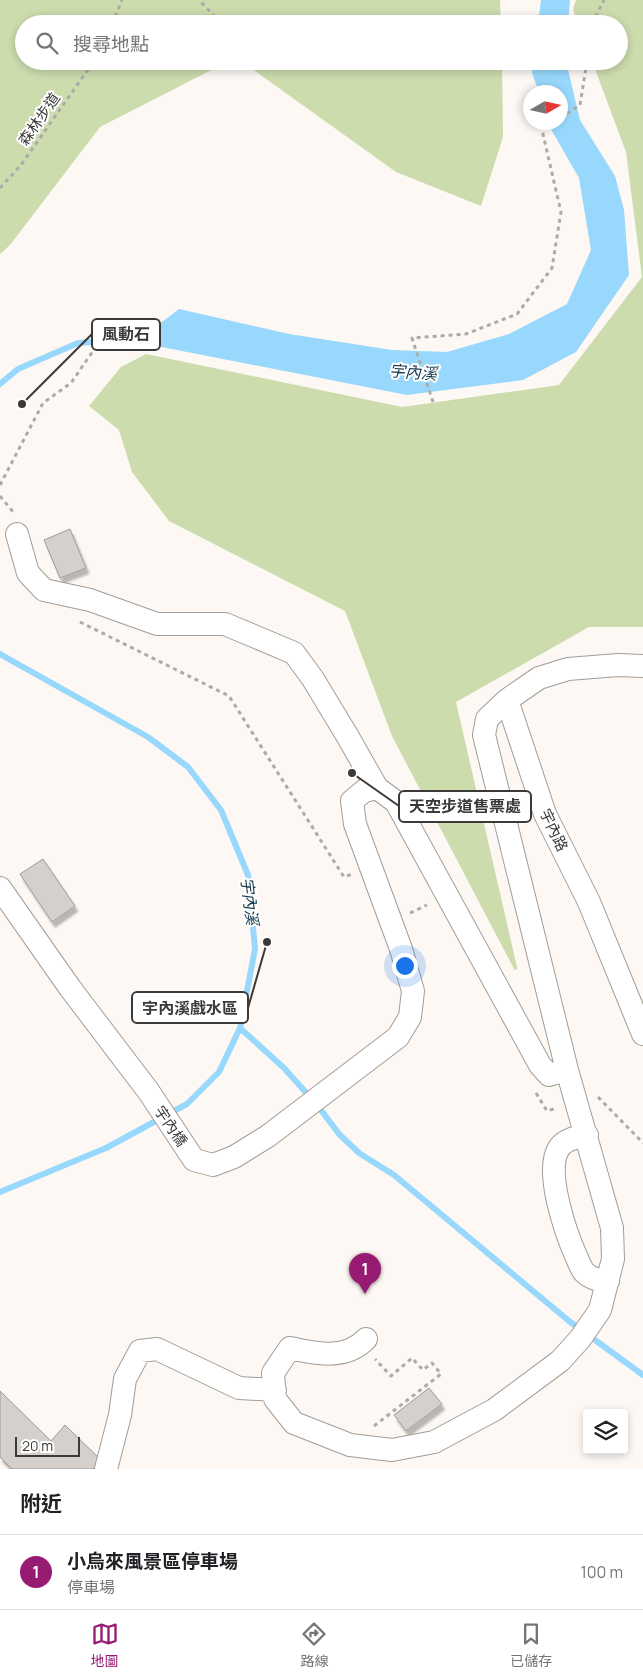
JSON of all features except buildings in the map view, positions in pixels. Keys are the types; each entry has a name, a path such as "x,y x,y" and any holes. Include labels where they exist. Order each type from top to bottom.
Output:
{"street":[{"path":"16,525 28,573 44,590 90,600 157,624 224,624 294,653 313,679 377,788 396,802 540,1065 549,1076 568,1070"},
{"path":"366,1339 358,1346 338,1354 311,1353 290,1348 273,1374 275,1399 294,1423 350,1445 392,1450 434,1442 494,1410 560,1361 580,1339 600,1310 613,1259 612,1228 576,1103 484,735 487,719 507,700 539,678 568,669 643,666"},
{"name":"宇內路","path":"507,700 545,814 588,902 643,1034"},
{"name":"宇內橋","path":"0,888 70,988 149,1092 194,1160 213,1165 234,1157 268,1136 327,1093 398,1037 410,1017 413,992 401,949 355,824 352,801 364,791 377,788"},
{"path":"586,1135 571,1139 560,1146 554,1162 557,1196 568,1238 583,1271 593,1279 608,1281"},
{"path":"106,1469 120,1415 125,1379 140,1351 157,1349 239,1388 275,1390"}],"path":[{"path":"116,15 122,0"},
{"path":"199,0 213,15"},
{"path":"596,15 604,0"},
{"name":"森林步道","path":"0,188 21,165 88,70"},
{"path":"568,113 580,105 586,70"},
{"path":"433,402 412,338 466,334 517,314 552,268 562,212 542,130"},
{"path":"0,485 43,403 71,383 94,350"},
{"path":"0,496 16,525"},
{"path":"55,592 64,614 229,696 344,877 355,874"},
{"path":"408,914 430,903"},
{"path":"576,1103 596,1095 643,1143"},
{"path":"350,1445 441,1374 432,1363 423,1370 412,1358 391,1376"}],"green space":[{"path":"0,0 500,0 501,15 15,15 15,70 211,70 100,127 10,245 0,254"},
{"path":"576,0 643,0 643,627 589,627 456,702 517,970 514,969 392,736 345,611 169,521 132,472 119,430 89,406 121,367 146,354 402,407 559,385 642,277 626,152 595,70 628,70 628,15 575,15 573,9"},
{"path":"254,70 502,70 503,137 481,206 396,172"}],"water":[{"path":"541,0 570,0 569,15 539,15"},
{"path":"532,70 568,70 580,120 615,176 624,210 629,275 576,352 523,380 407,395 136,342 179,309 289,334 392,350 447,352 509,334 567,304 591,250 579,178 552,130 568,130 568,85 536,85"}],"waterway":[{"name":"宇內溪","path":"0,384 18,369 78,343 148,338"},
{"name":"宇內溪","path":"0,654 148,737 188,767 221,810 248,875 255,949 240,1028 219,1072 187,1104 106,1148 0,1192"},
{"path":"240,1028 284,1068 318,1106 339,1134 359,1153 394,1175 569,1321 643,1375"}],"place":[{"name":"風動石","path":"22,404"},
{"name":"天空步道售票處","path":"352,773"},
{"name":"宇內溪戲水區","path":"267,942"},
{"name":"小烏來風景區停車場","path":"365,1294"}]}
